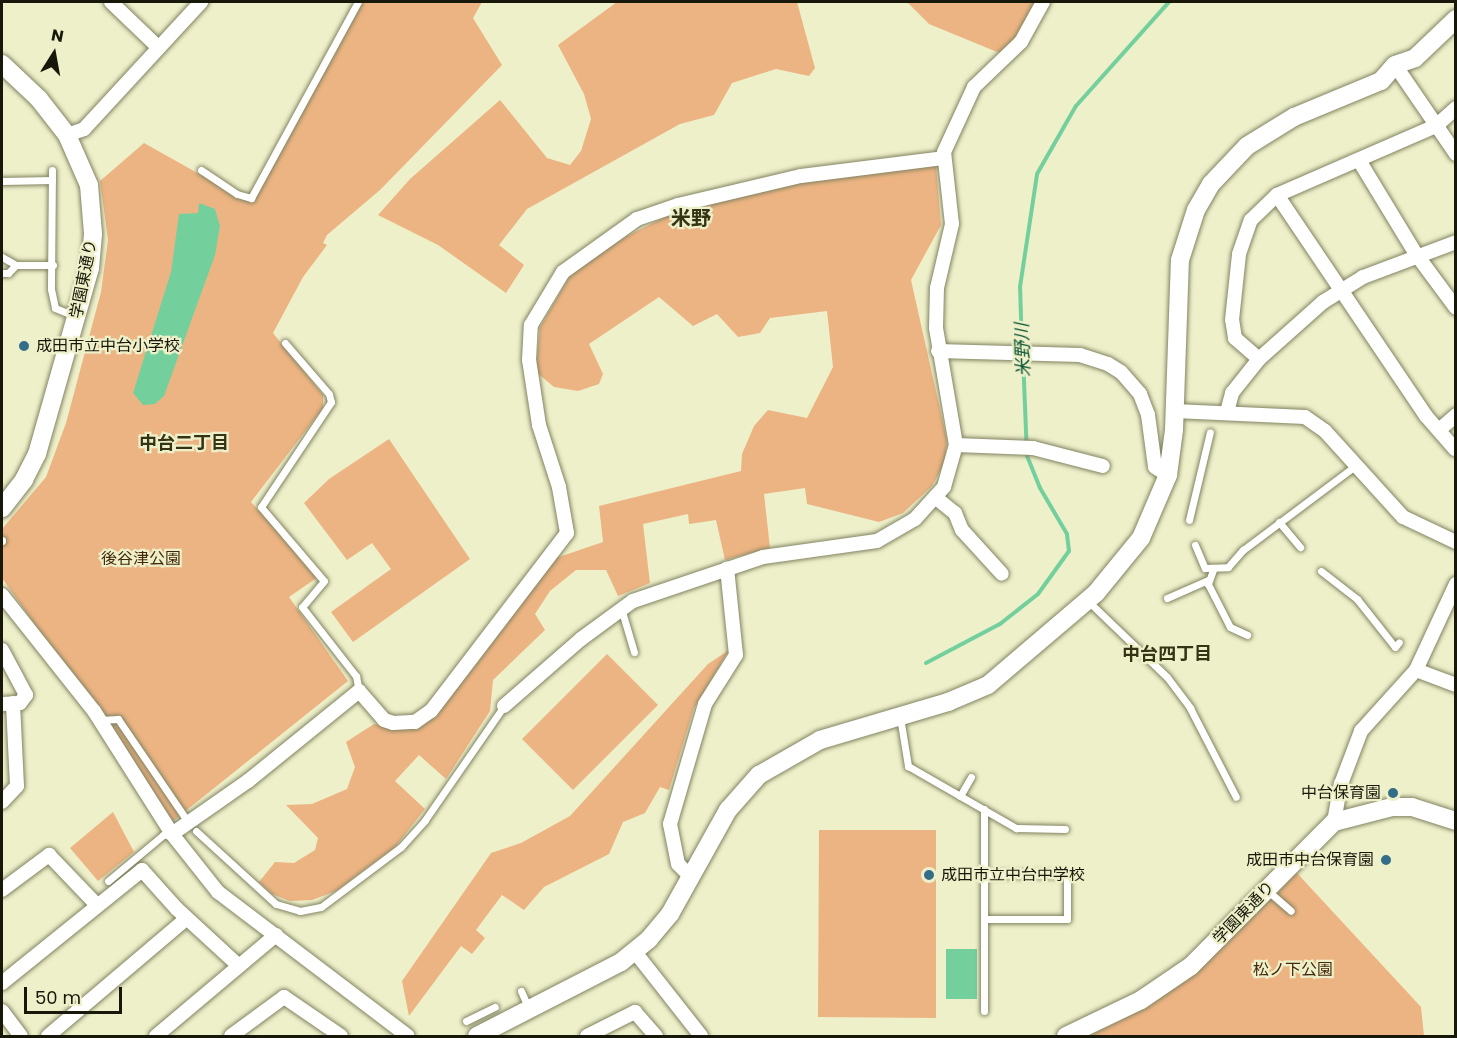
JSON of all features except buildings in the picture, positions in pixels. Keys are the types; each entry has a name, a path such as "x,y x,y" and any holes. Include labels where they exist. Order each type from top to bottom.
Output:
{"street":[{"path":"111,2 158,46"},
{"path":"67,135 84,129 158,46 201,2"},
{"path":"504,706 621,608 726,568 802,550 877,541 903,529 935,497 949,477 956,445 938,351 937,288 952,224 943,158 974,87 1021,42 1043,2"},
{"path":"487,1026 529,1008 635,952 670,914 738,796 759,775 820,740 900,717 988,684 1087,601 1132,551 1156,509 1168,475 1175,411 1180,260 1193,218 1211,184 1247,146 1294,117 1381,81 1395,65 1415,58 1455,19"},
{"name":"学園東通り","path":"2,64 39,99 67,135 88,184 93,208 90,268 37,454 24,480 2,508"},
{"path":"1395,65 1455,154"},
{"path":"1259,358 1235,338 1232,320 1239,254 1251,220 1277,195 1320,175 1360,162 1436,126 1455,108"},
{"path":"172,834 248,781 359,690 384,720 393,723 415,722 431,711 567,533 559,486 539,425 529,360 531,325 562,272 637,219 678,205 801,176 943,158"},
{"path":"1360,162 1416,254 1455,308"},
{"path":"1277,195 1342,288 1379,350 1455,449"},
{"path":"1227,412 1232,393 1259,358 1342,288 1416,254 1455,242"},
{"path":"938,351 1080,355 1108,364 1129,379 1140,394 1148,416 1155,467 1168,475"},
{"path":"1175,411 1305,417 1325,431 1403,517 1455,542"},
{"path":"1439,430 1455,415"},
{"path":"956,445 1034,448 1103,466"},
{"path":"935,497 955,513 962,530 1002,574"},
{"path":"691,876 678,864 670,824 705,704 735,655 726,568"},
{"path":"1455,584 1450,611 1416,670 1361,731 1341,784 1334,822 1392,807 1412,807 1455,821"},
{"path":"2,595 100,720 172,834 218,892 388,1024 408,1036"},
{"path":"2,650 26,695 25,700 7,704 17,786 2,801"},
{"path":"1416,670 1455,685"},
{"name":"学園東通り","path":"1066,1036 1141,1000 1191,966 1334,822"},
{"path":"2,890 49,855 97,905"},
{"path":"2,983 142,870 187,918 239,966"},
{"path":"48,1036 187,918"},
{"path":"156,1036 276,935"},
{"path":"635,952 701,1036"},
{"path":"231,1036 284,997 341,1036"},
{"path":"2,1011 21,1036"},
{"path":"587,1036 635,1012 656,1036"},
{"path":"381,1036 388,1024"}],"lane":[{"path":"201,170 237,194 251,198 358,2"},
{"path":"52,170 51,289 55,308 77,317"},
{"path":"2,181 52,180"},
{"path":"2,257 16,265 53,265"},
{"path":"2,273 8,273 16,265"},
{"path":"285,343 329,394 331,402 261,507 324,580 302,607 356,676 359,690"},
{"path":"1189,520 1210,432"},
{"path":"1195,545 1200,562 1213,570 1228,567 1279,522 1355,466"},
{"path":"1279,522 1300,547"},
{"path":"1167,598 1208,580 1213,570"},
{"path":"1321,571 1357,599 1395,647 1399,642"},
{"path":"1208,580 1230,627 1247,635"},
{"path":"1087,601 1167,677 1190,708 1236,797"},
{"path":"621,608 634,652"},
{"path":"196,831 269,900 300,911 321,907 390,858 417,829 504,706"},
{"path":"900,717 908,766 1016,828 1065,829"},
{"path":"100,720 118,719 186,819"},
{"path":"960,796 971,777"},
{"path":"984,809 984,1011"},
{"path":"108,881 163,835 172,834"},
{"path":"984,874 1067,874 1067,919 984,919"},
{"path":"1267,890 1291,911"},
{"path":"520,991 529,1008"},
{"path":"487,1026 465,1020 487,1026"}],"green space":[{"name":"後谷津公園","path":"363,2 482,2 473,18 502,65 380,190 327,235 323,243 327,245 303,277 273,333 323,395 323,408 251,502 318,577 289,597 348,681 173,821 2,578 2,529 46,477 66,423 101,292 108,240 100,181 144,143 251,203"},
{"path":"617,2 797,2 815,68 809,76 776,69 732,83 714,115 680,124 527,209 499,245 524,265 506,293 438,245 378,215 410,179 500,100 547,158 570,165 581,151 591,119 584,94 558,45"},
{"path":"907,2 1040,2 1014,44 1002,54 929,24"},
{"path":"936,166 941,225 911,280 947,440 945,462 932,486 903,513 879,522 807,504 805,488 764,494 770,548 725,560 716,520 689,524 688,514 643,524 650,583 618,596 606,570 576,570 550,591 535,614 545,630 493,680 490,711 446,779 419,755 395,781 425,809 395,847 336,891 312,900 290,901 272,894 259,882 275,862 294,863 315,850 318,838 286,805 312,804 347,789 355,767 346,742 374,724 408,729 434,718 556,558 603,542 599,506 741,471 742,454 754,426 768,410 807,418 833,367 827,311 770,318 760,333 738,337 717,314 693,326 659,297 589,344 603,374 599,384 578,391 554,387 536,372 540,327 573,271 627,236 669,215 799,182"},
{"path":"389,439 470,559 353,642 331,612 391,569 372,543 347,560 304,503 329,479"},
{"path":"729,650 694,708 669,790 660,787 645,813 623,822 609,854 544,887 524,910 502,895 476,930 485,938 472,954 461,946 409,1016 402,981 491,853 521,843 570,816 708,664"},
{"path":"607,654 658,705 573,790 522,739"},
{"path":"113,812 134,852 98,881 70,848"},
{"path":"819,830 936,830 936,1018 818,1017"},
{"name":"松ノ下公園","path":"1296,872 1421,1007 1424,1036 1089,1036 1131,1015 1199,970"}],"shaded area":[{"path":"199,203 215,209 220,226 215,255 164,396 155,404 143,405 133,393 171,272 179,214 198,213"},
{"path":"946,949 977,949 977,999 946,999"}],"waterway":[{"name":"米野川","path":"1022,349 1020,287 1037,174 1076,106 1169,2"},
{"name":"米野川","path":"926,663 1000,624 1038,594 1069,551 1067,534 1040,488 1027,456 1023,357"}],"place":[{"name":"成田市立中台小学校","path":"24,346"},
{"name":"中台保育園","path":"1393,793"},
{"name":"成田市中台保育園","path":"1386,860"},
{"name":"成田市立中台中学校","path":"929,875"}],"district":[{"name":"米野","path":"691,218"},
{"name":"中台二丁目","path":"184,443"},
{"name":"中台四丁目","path":"1167,654"}]}
